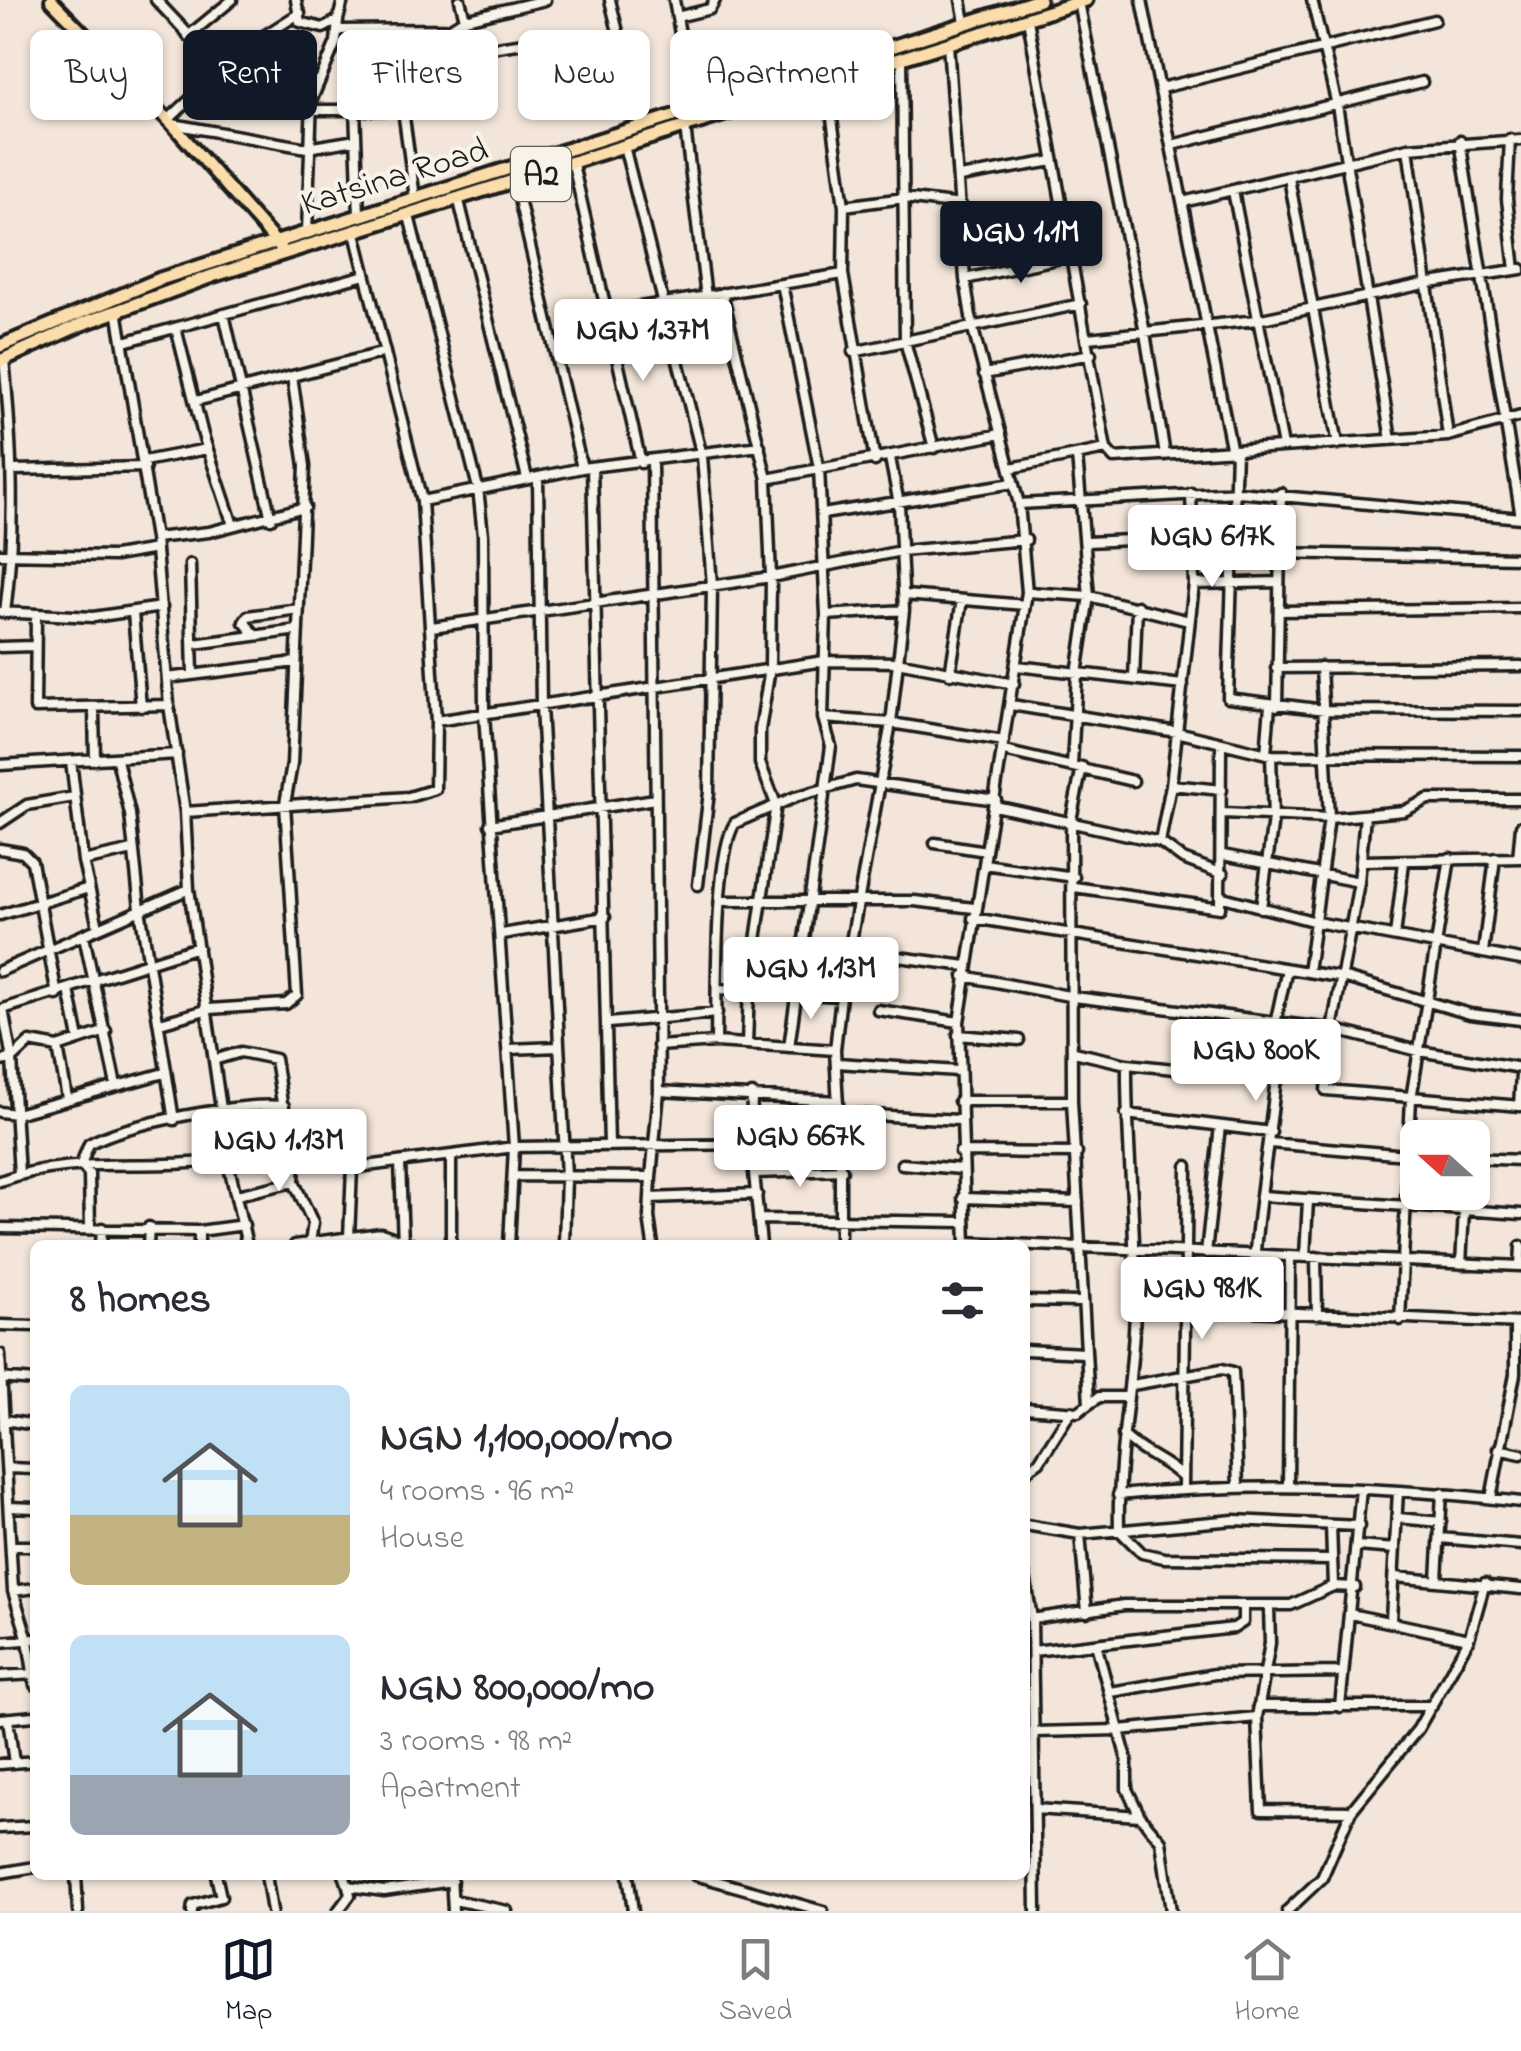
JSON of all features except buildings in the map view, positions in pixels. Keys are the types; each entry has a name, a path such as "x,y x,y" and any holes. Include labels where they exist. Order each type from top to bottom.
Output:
{"highway":[{"name":"Katsina Road","path":"894,44 1040,0"},
{"name":"A2","path":"894,61 1082,1"},
{"path":"933,32 942,46"},
{"name":"Katsina Road","path":"0,346 160,280 670,115"},
{"name":"A2","path":"2,360 117,310 706,120"}],"main road":[{"path":"55,4 278,240 283,254"}],"street":[{"path":"55,4 70,0"},
{"path":"156,0 183,30"},
{"path":"195,30 232,0"},
{"path":"296,0 300,22 311,28 338,25 379,30 449,29 464,20 546,0"},
{"path":"317,79 338,25 343,0"},
{"path":"460,0 465,30"},
{"path":"610,0 616,30"},
{"path":"674,0 679,30"},
{"path":"677,17 710,9 715,0"},
{"path":"961,0 965,22"},
{"path":"1142,0 1234,452 1238,492 1226,696 1325,710 1521,711"},
{"path":"1312,0 1336,105 1391,440"},
{"path":"1082,1 1146,333 1165,455"},
{"path":"270,30 300,13"},
{"path":"1028,20 1060,211 1092,354 1106,449 1120,459 1448,436 1521,416"},
{"path":"1161,88 1434,20"},
{"path":"942,46 960,177 965,278 973,329 1026,540 1027,592 1017,666 959,1022 960,1152 966,1240"},
{"path":"902,58 901,278 905,341 934,448"},
{"path":"1172,145 1422,82"},
{"path":"170,122 183,108"},
{"path":"306,232 310,120"},
{"path":"355,120 359,215"},
{"path":"405,120 416,198"},
{"path":"641,120 642,124"},
{"path":"832,120 844,206 842,274 875,461"},
{"path":"170,122 307,148 356,140"},
{"path":"684,127 706,297"},
{"path":"1088,338 1257,320 1424,284 1518,270 1506,199 1510,140"},
{"path":"1183,202 1408,148 1460,141 1521,140"},
{"path":"1019,504 1281,493 1521,518 1460,141"},
{"path":"624,146 702,456 712,586 710,792 698,885"},
{"path":"1408,148 1448,436"},
{"path":"960,177 1053,161"},
{"path":"572,164 640,462"},
{"path":"1289,178 1338,444"},
{"path":"516,182 587,468 596,603 609,1145"},
{"path":"1233,191 1283,446"},
{"path":"844,206 904,198 961,205"},
{"path":"459,201 527,478"},
{"path":"962,228 1060,211"},
{"path":"409,216 478,488 490,824 502,934 514,1147 509,1240"},
{"path":"186,812 426,794 435,789 438,780 422,501 355,233"},
{"path":"965,278 1070,256"},
{"path":"608,312 842,274"},
{"path":"124,342 365,275"},
{"path":"782,284 819,468 826,567 823,718 832,746 789,1047"},
{"path":"722,293 767,479 771,576 770,668 760,730 760,762 776,804 749,988 747,1044"},
{"path":"853,352 1081,304"},
{"path":"117,310 155,538 169,705 186,812 188,889 210,1009 226,1138 246,1240"},
{"path":"224,314 270,518"},
{"path":"176,328 207,449 233,525"},
{"path":"196,401 384,352"},
{"path":"984,374 1092,354"},
{"path":"2,360 14,470 12,555 2,612 36,616 133,614 162,607"},
{"path":"160,1023 210,1009 286,1004 297,995 285,804 292,764 304,455 292,376"},
{"path":"767,479 1001,434"},
{"path":"422,501 587,468 760,446"},
{"path":"14,470 145,464 207,449"},
{"path":"1010,468 1106,449"},
{"path":"1077,456 1089,596 1078,674 1077,766 1070,820 1074,882 1072,1101 1089,1404"},
{"path":"840,1240 842,1170 836,1050 840,996 892,723 905,595 890,458"},
{"path":"652,461 659,1090 650,1198 653,1240"},
{"path":"538,477 541,706 566,1175 564,1240"},
{"path":"823,514 1013,483"},
{"path":"1261,908 1273,818 1268,755 1280,611 1281,493"},
{"path":"1160,842 1171,785 1194,584 1191,494"},
{"path":"155,538 270,518 304,507"},
{"path":"1087,542 1194,537"},
{"path":"432,628 712,586 901,551 1026,540"},
{"path":"1236,540 1278,540"},
{"path":"0,554 114,556 156,549"},
{"path":"1278,553 1521,558"},
{"path":"190,564 193,674"},
{"path":"1194,584 1279,582"},
{"path":"1027,592 1089,596 1189,621"},
{"path":"905,595 1025,604"},
{"path":"950,674 962,600"},
{"path":"1134,679 1137,606"},
{"path":"1280,611 1521,608"},
{"path":"254,633 244,622 248,616 299,609"},
{"path":"826,615 904,610"},
{"path":"133,614 141,708"},
{"path":"36,616 36,708 169,705"},
{"path":"194,644 298,630"},
{"path":"0,647 34,646"},
{"path":"436,721 824,661 897,662 1014,684"},
{"path":"167,678 296,662"},
{"path":"1017,666 1183,685"},
{"path":"1276,668 1521,666"},
{"path":"1308,972 1324,876 1328,818 1321,667"},
{"path":"1011,705 1176,732 1268,755 1326,757 1437,752 1521,756"},
{"path":"94,709 96,760"},
{"path":"823,718 892,723 1004,746 1133,781"},
{"path":"984,864 1214,910 1222,906 1221,745"},
{"path":"0,765 177,754"},
{"path":"117,760 130,814 140,910 174,1120"},
{"path":"71,761 83,861 98,927"},
{"path":"716,1042 722,901 730,830 735,823 776,804 826,786 856,780 881,782 1070,820 1160,842 1183,859 1223,874"},
{"path":"1171,785 1222,790"},
{"path":"0,823 27,805 74,797"},
{"path":"1223,813 1328,818 1410,810 1428,798 1521,799"},
{"path":"490,824 655,799"},
{"path":"890,956 1074,997 1332,1030 1521,1071 1520,1106 1326,1090 1332,1030 1345,978 1360,882 1365,815"},
{"path":"1362,861 1520,858 1521,826"},
{"path":"935,844 986,852"},
{"path":"0,850 29,857 57,995"},
{"path":"83,861 133,850"},
{"path":"1223,855 1360,882"},
{"path":"1412,1120 1412,1099 1450,858"},
{"path":"1483,952 1495,858"},
{"path":"1395,936 1404,862"},
{"path":"0,916 89,888"},
{"path":"0,971 188,889"},
{"path":"1223,897 1316,922 1521,960"},
{"path":"722,901 858,900 974,913 1169,953 1345,978 1426,1004 1521,1020"},
{"path":"502,934 604,918"},
{"path":"84,936 116,1084"},
{"path":"19,1174 12,1059 2,1010 198,948"},
{"path":"1252,1310 1252,1256 1278,1080 1278,1024 1287,968"},
{"path":"718,989 840,996"},
{"path":"68,990 80,1039"},
{"path":"878,1010 959,1022"},
{"path":"609,1023 717,1013"},
{"path":"0,1061 12,1059 30,1042 58,1047 106,1032"},
{"path":"958,1036 1019,1040"},
{"path":"658,1046 716,1042 836,1050"},
{"path":"58,1047 67,1098"},
{"path":"509,1049 558,1048"},
{"path":"216,1060 241,1052 276,1059 286,1134"},
{"path":"1074,1052 1127,1064 1278,1080"},
{"path":"838,1063 958,1071"},
{"path":"1127,1064 1132,1385 1124,1397 1119,1530 1142,1554 1164,1558 1332,1560"},
{"path":"0,1112 16,1114 164,1073"},
{"path":"659,1090 838,1101"},
{"path":"752,1094 751,1142 761,1240"},
{"path":"959,1100 1072,1101"},
{"path":"81,1164 86,1148 96,1140 223,1110 257,1104 284,1106"},
{"path":"838,1113 959,1120"},
{"path":"1126,1114 1271,1132"},
{"path":"354,1123 352,1239 381,1233 396,1240"},
{"path":"1206,1254 1220,1126"},
{"path":"226,1138 296,1134 294,1182 313,1223 310,1240"},
{"path":"351,1168 514,1147 840,1142"},
{"path":"1270,1143 1400,1155"},
{"path":"960,1152 1077,1153"},
{"path":"451,1156 451,1240"},
{"path":"0,1181 81,1164 186,1165 230,1158"},
{"path":"1490,1159 1521,1160"},
{"path":"400,1163 403,1240"},
{"path":"81,1164 90,1174 90,1228"},
{"path":"902,1164 961,1168"},
{"path":"1183,1483 1187,1166"},
{"path":"756,1174 842,1170"},
{"path":"514,1176 651,1177"},
{"path":"238,1195 294,1182"},
{"path":"650,1198 757,1194"},
{"path":"1262,1196 1400,1207"},
{"path":"963,1198 1078,1202"},
{"path":"1305,1257 1308,1200"},
{"path":"1400,1320 1407,1210"},
{"path":"1445,1210 1521,1214"},
{"path":"1462,1264 1464,1211"},
{"path":"759,1219 842,1217 965,1222"},
{"path":"0,1228 52,1231 149,1227 199,1231 244,1225"},
{"path":"148,1240 149,1227"},
{"path":"101,1240 102,1228"},
{"path":"52,1231 52,1240"},
{"path":"199,1231 199,1240"},
{"path":"380,1240 381,1233"},
{"path":"1030,1244 1520,1266 1521,1246"},
{"path":"1288,1487 1290,1257"},
{"path":"1316,1258 1317,1315"},
{"path":"1030,1301 1081,1302"},
{"path":"1184,1308 1518,1323 1516,1395 1498,1449 1491,1498"},
{"path":"0,1325 30,1326"},
{"path":"1030,1350 1084,1352"},
{"path":"0,1354 9,1507 5,1527 12,1546 13,1591 30,1634"},
{"path":"1132,1385 1233,1372 1238,1485"},
{"path":"1,1378 30,1381"},
{"path":"1030,1408 1082,1411 1098,1397 1124,1397"},
{"path":"1030,1468 1039,1462 1071,1411"},
{"path":"5,1420 30,1424"},
{"path":"1122,1434 1138,1450 1168,1464 1183,1483"},
{"path":"1498,1449 1521,1454"},
{"path":"5,1474 30,1469"},
{"path":"1118,1494 1183,1483 1442,1493 1521,1502"},
{"path":"1340,1708 1361,1489"},
{"path":"1391,1620 1398,1491"},
{"path":"1437,1579 1442,1493"},
{"path":"9,1507 30,1508"},
{"path":"1398,1518 1441,1522"},
{"path":"1030,1526 1080,1534 1234,1520 1358,1526"},
{"path":"1331,1525 1332,1586"},
{"path":"1080,1534 1087,1612"},
{"path":"1440,1538 1521,1545"},
{"path":"12,1546 30,1546"},
{"path":"1357,1546 1395,1550"},
{"path":"0,1574 12,1572"},
{"path":"1395,1577 1521,1589"},
{"path":"1287,1911 1322,1878 1351,1811 1432,1706 1469,1639 1484,1583"},
{"path":"1032,1619 1124,1605 1298,1604 1332,1586 1354,1588"},
{"path":"13,1591 30,1589"},
{"path":"1032,1650 1241,1626 1243,1606"},
{"path":"1270,1606 1257,1717 1262,1812 1351,1811"},
{"path":"1030,1608 1030,1629"},
{"path":"1350,1614 1469,1639"},
{"path":"0,1642 30,1639"},
{"path":"1030,1639 1030,1673"},
{"path":"1096,1644 1127,1760 1127,1788 1140,1816 1161,1841 1171,1911"},
{"path":"1111,1692 1265,1670 1341,1672"},
{"path":"0,1676 30,1674"},
{"path":"1030,1694 1036,1911"},
{"path":"1258,1706 1432,1706"},
{"path":"14,1762 4,1719 30,1716"},
{"path":"1034,1732 1119,1730 1257,1717"},
{"path":"0,1764 30,1761"},
{"path":"1035,1810 1140,1816"},
{"path":"0,1828 30,1826"},
{"path":"0,1864 0,1873 30,1867"},
{"path":"76,1880 78,1911"},
{"path":"192,1911 194,1905 221,1897 217,1880"},
{"path":"267,1880 272,1911"},
{"path":"338,1911 350,1895 346,1880"},
{"path":"348,1886 384,1891 441,1880"},
{"path":"451,1880 452,1911"},
{"path":"629,1880 633,1911"},
{"path":"713,1880 823,1911"},
{"path":"454,1900 507,1911"}]}
